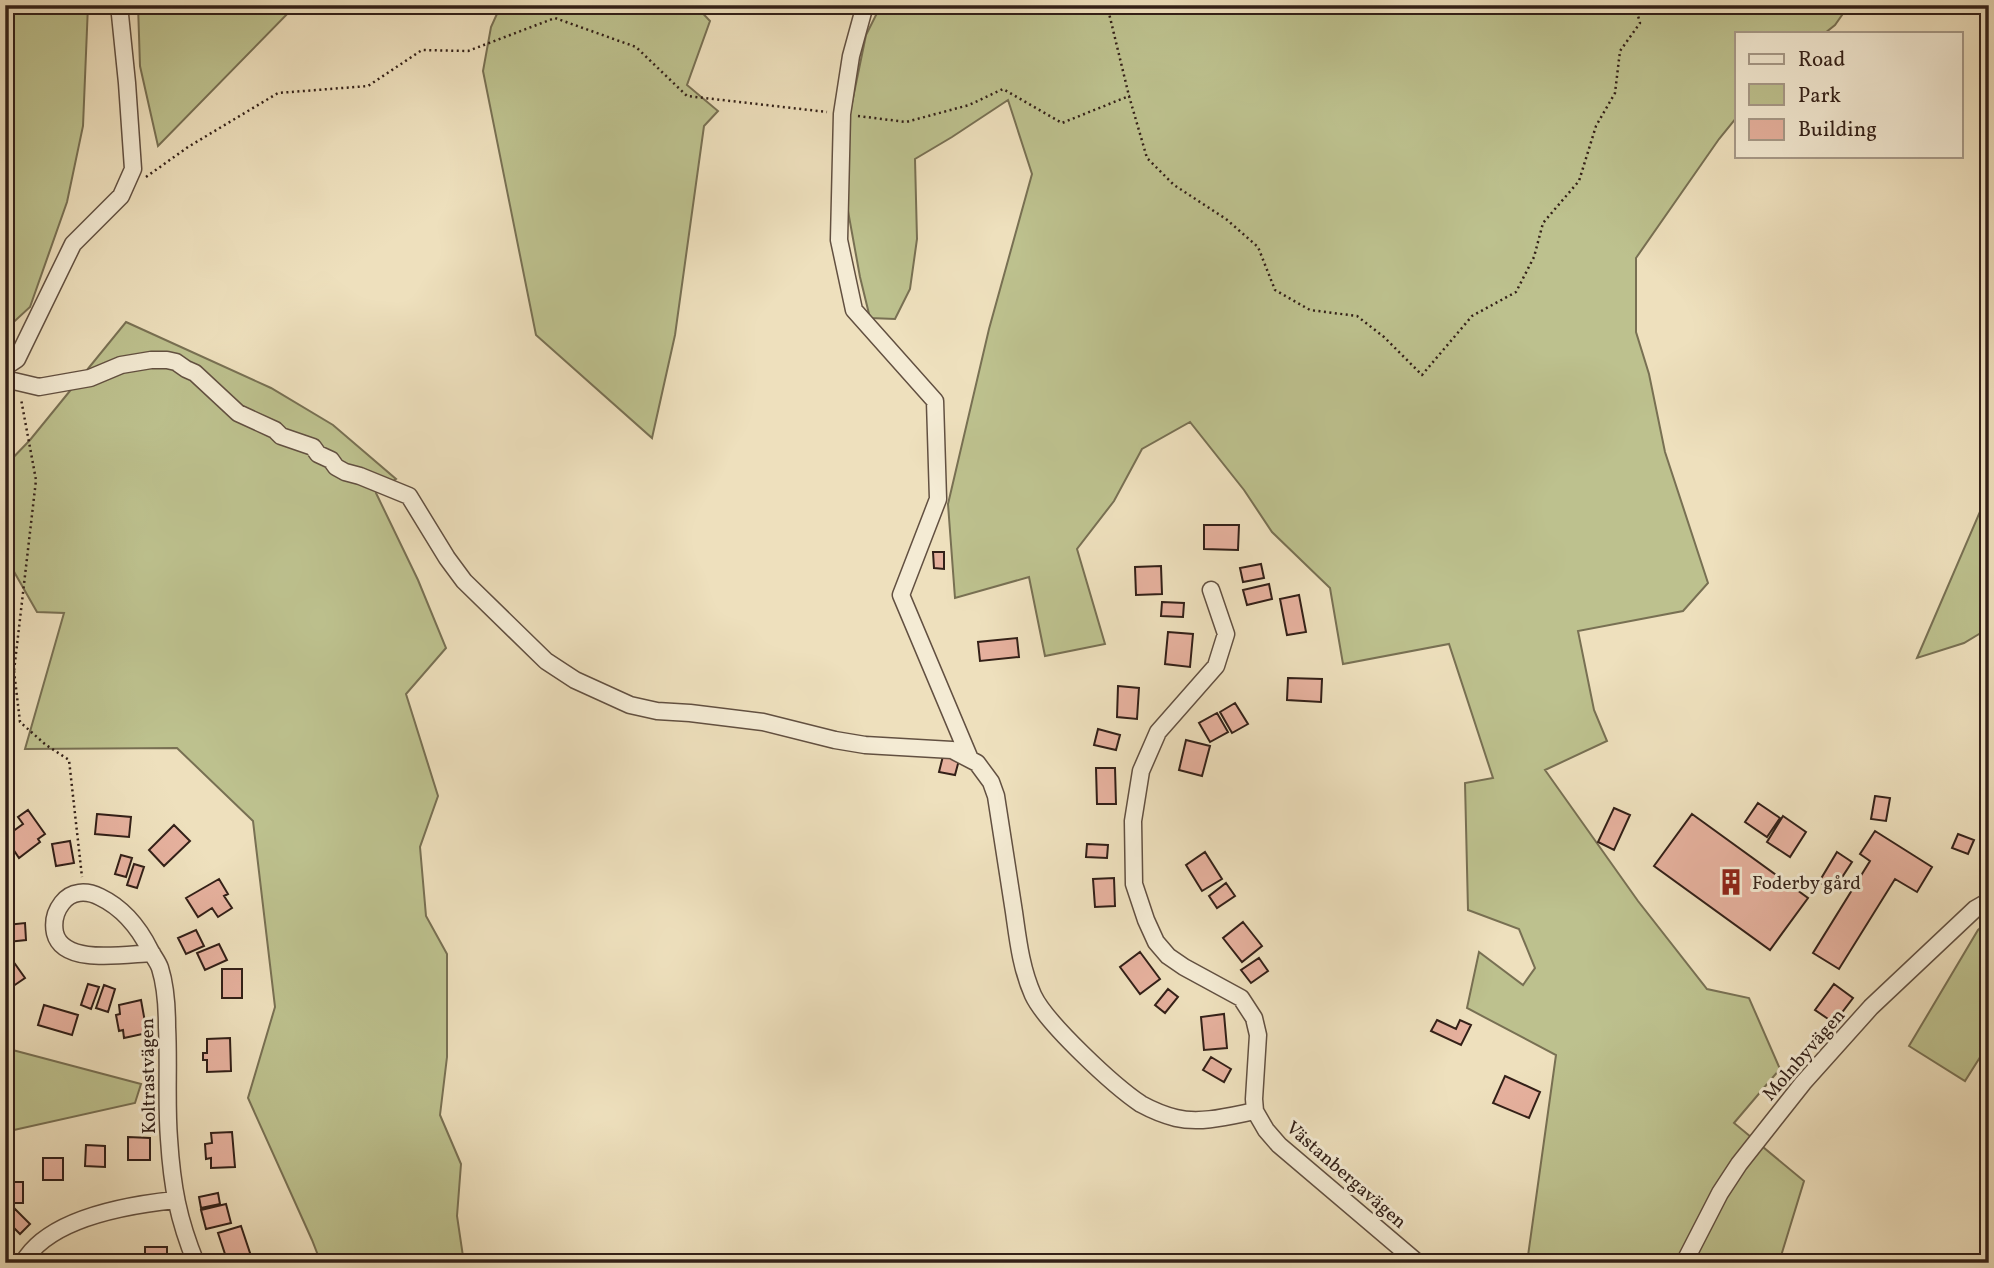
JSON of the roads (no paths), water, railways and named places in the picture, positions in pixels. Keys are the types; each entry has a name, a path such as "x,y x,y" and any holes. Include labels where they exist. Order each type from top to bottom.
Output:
{"street":[{"path":"5,367 17,359 73,244 121,196 133,169 119,5"},
{"path":"865,5 851,56 842,114 839,240 854,310 935,401 938,499 901,595 970,759"},
{"path":"12,381 38,387 90,377 121,365 151,360 176,362 195,373 238,413 275,430 281,436 313,447 318,454 331,460 345,472 409,496 464,581 546,661 575,680 643,709 763,722 864,745 952,750 977,763 991,782 996,796 1022,961 1032,993 1041,1009 1091,1061 1142,1104 1179,1119 1204,1119 1255,1111 1258,1035 1254,1018 1241,998 1168,956 1156,942 1134,884 1133,821 1140,771 1158,732 1216,666 1226,634 1212,590"},
{"name":"Koltrastvägen","path":"152,953 86,956 65,949 59,944 54,926 58,908 70,895 83,892 105,899 124,913 143,934 159,965 167,1006 169,1137 175,1200 196,1263"},
{"name":"Molnbyvägen","path":"1684,1263 1720,1193 1739,1164 1803,1083 1871,1007 1975,909 1989,901"},
{"name":"Västanbergavägen","path":"1255,1111 1279,1145 1418,1263"},
{"path":"23,1263 29,1252 43,1241 89,1217 122,1208 175,1200"}],"place":[{"name":"Foderby gård","path":"1731,882"}]}
